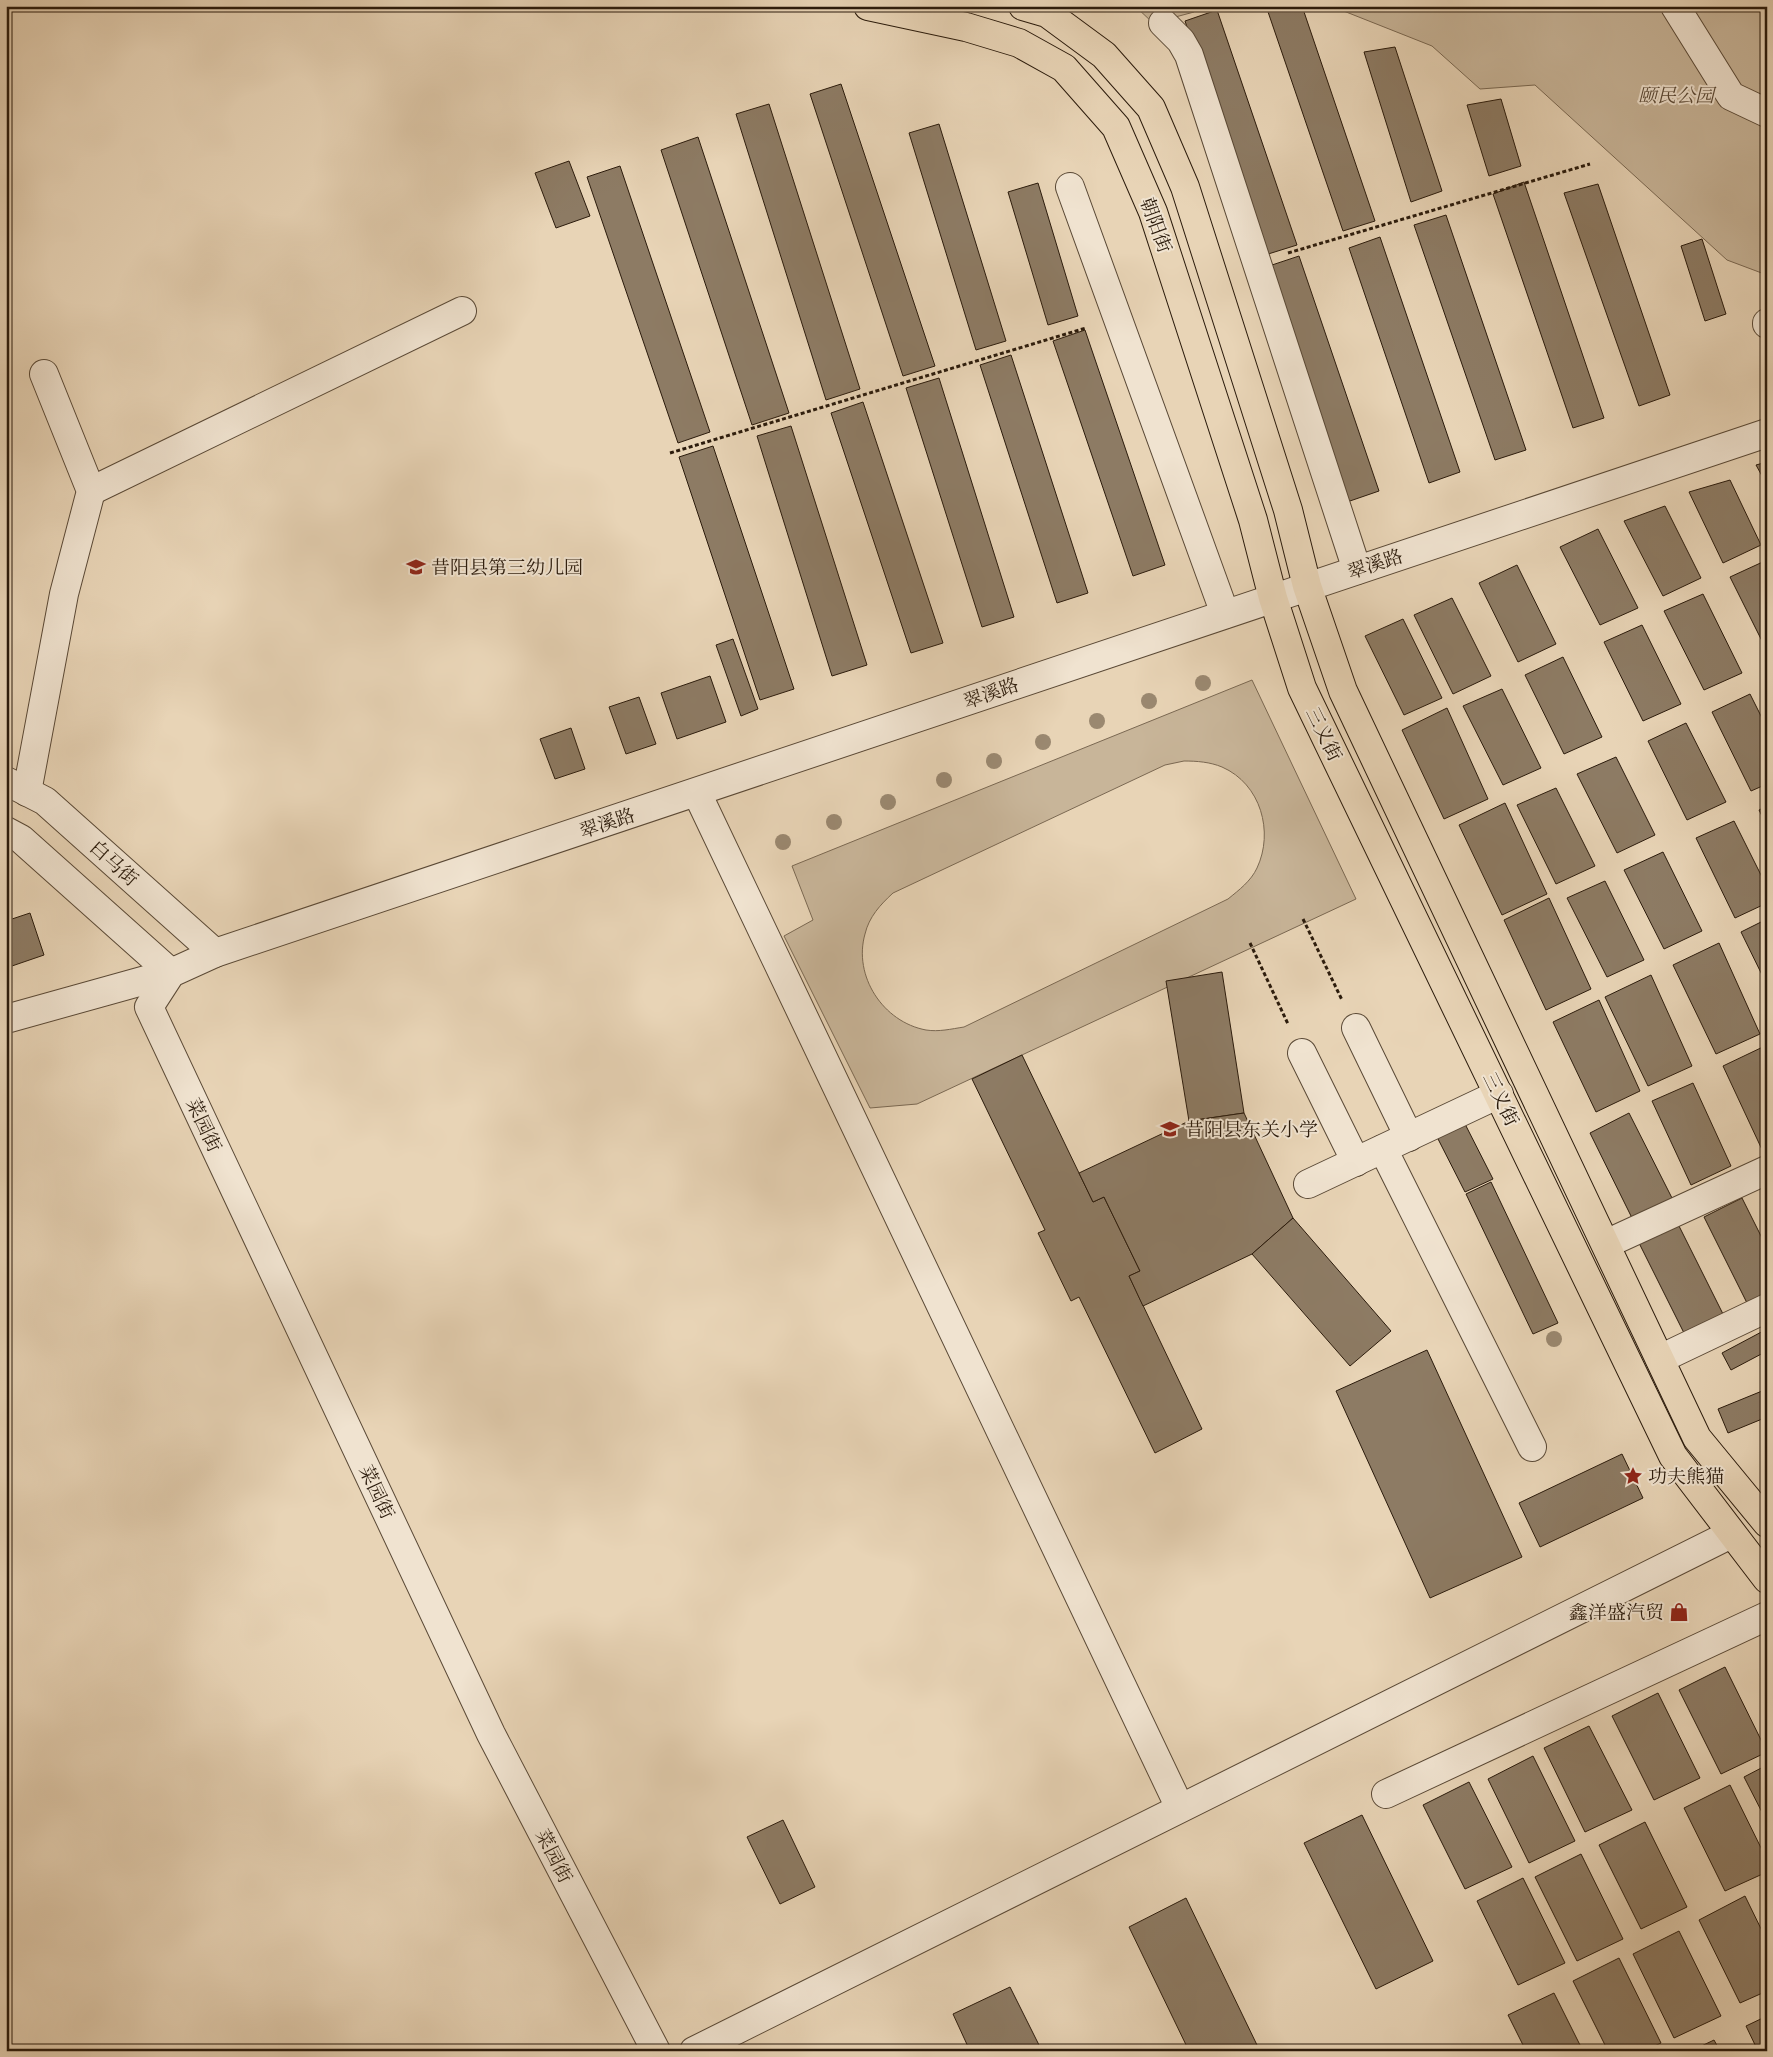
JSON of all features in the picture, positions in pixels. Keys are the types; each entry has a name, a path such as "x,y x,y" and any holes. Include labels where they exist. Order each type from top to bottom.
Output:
{"main road":[{"name":"朝阳街","path":"868,6 966,27 1019,43 1064,68 1116,127 1156,221 1253,520 1273,598"},
{"name":"朝阳街","path":"1022,6 1047,13 1104,55 1151,108 1185,187 1288,510 1307,586"},
{"name":"三义街","path":"1307,586 1343,692 1698,1438 1767,1524"},
{"name":"三义街","path":"1273,598 1302,688 1673,1456 1767,1579"}],"street":[{"path":"1676,6 1731,96 1767,113"},
{"path":"1163,23 1181,41 1189,55 1356,570"},
{"path":"1070,187 1224,614"},
{"path":"91,491 462,311"},
{"path":"17,787 91,491 44,374"},
{"name":"翠溪路","path":"215,953 697,793 1307,586 1767,434"},
{"path":"6,760 17,787"},
{"name":"白马街","path":"17,787 45,802 215,953"},
{"path":"697,793 1180,1808"},
{"path":"6,831 21,839 171,973"},
{"path":"6,1018 171,973 215,953"},
{"name":"菜园街","path":"171,973 149,1007 491,1734 656,2051"},
{"path":"1356,1028 1409,1137"},
{"path":"1302,1053 1356,1162"},
{"path":"1308,1184 1499,1094"},
{"path":"1383,1149 1532,1447"},
{"path":"1606,1244 1767,1170"},
{"path":"1660,1359 1767,1308"},
{"path":"694,2051 1731,1534"},
{"path":"1386,1794 1767,1616"}],"path":[{"path":"1256,262 1590,164"},
{"path":"670,453 1118,319"},
{"path":"1303,919 1356,1028"},
{"path":"1250,943 1302,1053"}],"green space":[{"path":"1135,6 1198,6 1194,12 1153,23"},
{"name":"颐民公园","path":"1331,6 1767,6 1767,275 1727,260 1535,85 1480,89 1432,46"},
{"path":"1252,680 1356,899 917,1104 870,1108 784,936 813,920 792,866","holes":["1184,761 1217,765 1235,775 1255,797 1260,810 1264,825 1264,839 1262,854 1257,868 1248,881 1228,899 964,1027 931,1031 911,1025 897,1018 875,995 863,966 862,950 869,922 893,893 1165,765"]}],"building":[{"path":"1266,6 1302,6 1375,221 1343,231"},
{"path":"1217,10 1297,245 1265,255 1185,21"},
{"path":"1395,47 1442,191 1411,202 1364,52"},
{"path":"841,84 935,366 903,376 810,94"},
{"path":"1501,99 1521,166 1489,176 1467,105"},
{"path":"769,104 860,389 826,400 736,114"},
{"path":"939,124 1006,341 976,350 909,133"},
{"path":"698,137 789,413 752,425 661,150"},
{"path":"569,161 590,216 556,228 535,173"},
{"path":"620,166 710,432 678,443 587,177"},
{"path":"1524,182 1604,418 1573,428 1493,194"},
{"path":"1038,183 1078,316 1048,325 1008,192"},
{"path":"1598,184 1670,395 1639,406 1564,193"},
{"path":"1446,215 1526,450 1495,460 1414,225"},
{"path":"1380,237 1460,472 1429,483 1349,248"},
{"path":"1702,239 1726,314 1705,321 1681,246"},
{"path":"1299,256 1379,491 1347,502 1266,267"},
{"path":"1085,330 1165,565 1133,576 1053,341"},
{"path":"1011,355 1088,593 1057,603 980,365"},
{"path":"939,378 1014,617 982,627 906,388"},
{"path":"863,402 943,643 911,653 831,413"},
{"path":"791,426 867,665 832,676 757,436"},
{"path":"713,446 794,689 760,700 679,457"},
{"path":"1767,462 1767,485 1756,465"},
{"path":"1730,480 1761,545 1723,563 1689,492"},
{"path":"1665,506 1701,578 1663,596 1624,521"},
{"path":"1598,529 1638,608 1600,625 1560,547"},
{"path":"1767,560 1767,651 1730,577"},
{"path":"1517,565 1556,644 1518,662 1479,583"},
{"path":"1703,594 1742,673 1704,690 1664,611"},
{"path":"1452,598 1491,676 1453,694 1414,615"},
{"path":"1403,619 1442,698 1404,715 1365,636"},
{"path":"1642,625 1681,704 1643,721 1604,642"},
{"path":"733,639 758,709 741,716 716,645"},
{"path":"1563,657 1602,737 1564,754 1525,675"},
{"path":"710,676 726,722 677,739 661,693"},
{"path":"1502,689 1541,768 1503,785 1463,706"},
{"path":"1750,694 1767,728 1767,784 1751,791 1712,712"},
{"path":"639,697 656,744 626,754 609,707"},
{"path":"1447,708 1488,799 1444,819 1402,730"},
{"path":"1686,723 1726,802 1687,820 1648,741"},
{"path":"571,728 585,769 555,779 540,739"},
{"path":"1616,757 1655,835 1617,853 1577,774"},
{"path":"1556,788 1595,866 1556,884 1517,805"},
{"path":"1505,803 1547,894 1502,915 1459,825"},
{"path":"1767,806 1767,826 1759,810"},
{"path":"1734,821 1767,887 1767,903 1735,918 1696,838"},
{"path":"1663,852 1702,931 1664,949 1624,870"},
{"path":"1605,881 1644,960 1607,977 1567,898"},
{"path":"1549,898 1591,989 1546,1010 1504,920"},
{"path":"30,913 44,955 9,967 6,960 6,921"},
{"path":"1767,919 1767,985 1741,932"},
{"path":"1719,943 1760,1034 1716,1054 1673,965"},
{"path":"1222,972 1244,1113 1189,1121 1166,981"},
{"path":"1651,975 1692,1066 1648,1086 1605,997"},
{"path":"1599,1000 1640,1091 1596,1112 1553,1022"},
{"path":"1767,1045 1767,1155 1765,1156 1723,1066"},
{"path":"1022,1055 1093,1202 1104,1197 1140,1271 1129,1276 1202,1429 1155,1453 1079,1297 1071,1301 1038,1233 1045,1230 972,1079"},
{"path":"1693,1083 1731,1166 1691,1185 1652,1101"},
{"path":"1244,1113 1293,1218 1252,1254 1143,1306 1129,1276 1140,1271 1104,1197 1093,1202 1079,1173 1189,1121"},
{"path":"1629,1113 1672,1198 1632,1218 1590,1133"},
{"path":"1464,1122 1493,1179 1465,1192 1436,1135"},
{"path":"1491,1182 1558,1323 1533,1334 1466,1194"},
{"path":"1742,1198 1767,1248 1767,1299 1749,1307 1704,1217"},
{"path":"1293,1218 1391,1331 1350,1366 1252,1254"},
{"path":"1676,1220 1724,1316 1685,1335 1637,1239"},
{"path":"1767,1329 1767,1351 1731,1370 1722,1353"},
{"path":"1427,1350 1522,1557 1430,1598 1336,1391"},
{"path":"1767,1389 1767,1417 1728,1433 1718,1409"},
{"path":"1622,1454 1643,1498 1540,1547 1519,1503"},
{"path":"1725,1667 1767,1752 1721,1774 1679,1690"},
{"path":"1658,1693 1700,1778 1654,1800 1612,1716"},
{"path":"1589,1726 1632,1810 1585,1832 1544,1748"},
{"path":"1533,1756 1575,1841 1529,1863 1488,1779"},
{"path":"1767,1765 1767,1822 1744,1777"},
{"path":"1469,1782 1512,1867 1465,1889 1423,1805"},
{"path":"1730,1785 1767,1860 1767,1872 1725,1891 1684,1808"},
{"path":"1362,1815 1433,1961 1376,1989 1304,1843"},
{"path":"783,1820 815,1887 780,1904 747,1837"},
{"path":"1645,1822 1687,1907 1641,1929 1599,1845"},
{"path":"1581,1854 1623,1939 1577,1961 1535,1877"},
{"path":"1523,1878 1565,1963 1518,1985 1477,1901"},
{"path":"1745,1896 1767,1941 1767,1991 1740,2003 1699,1920"},
{"path":"1186,1898 1257,2045 1245,2051 1189,2051 1129,1927"},
{"path":"1679,1931 1721,2016 1674,2038 1633,1954"},
{"path":"1619,1958 1661,2043 1644,2051 1608,2051 1573,1981"},
{"path":"1010,1987 1042,2051 970,2051 953,2014"},
{"path":"1554,1993 1583,2051 1526,2051 1508,2015"},
{"path":"1767,2016 1767,2051 1758,2051 1746,2026"},
{"path":"1714,2040 1720,2051 1691,2051"}],"place":[{"name":"昔阳县第三幼儿园","path":"416,567"},
{"name":"昔阳县东关小学","path":"1170,1129"},
{"name":"功夫熊猫","path":"1633,1476"},
{"name":"鑫洋盛汽贸","path":"1679,1612"}]}
